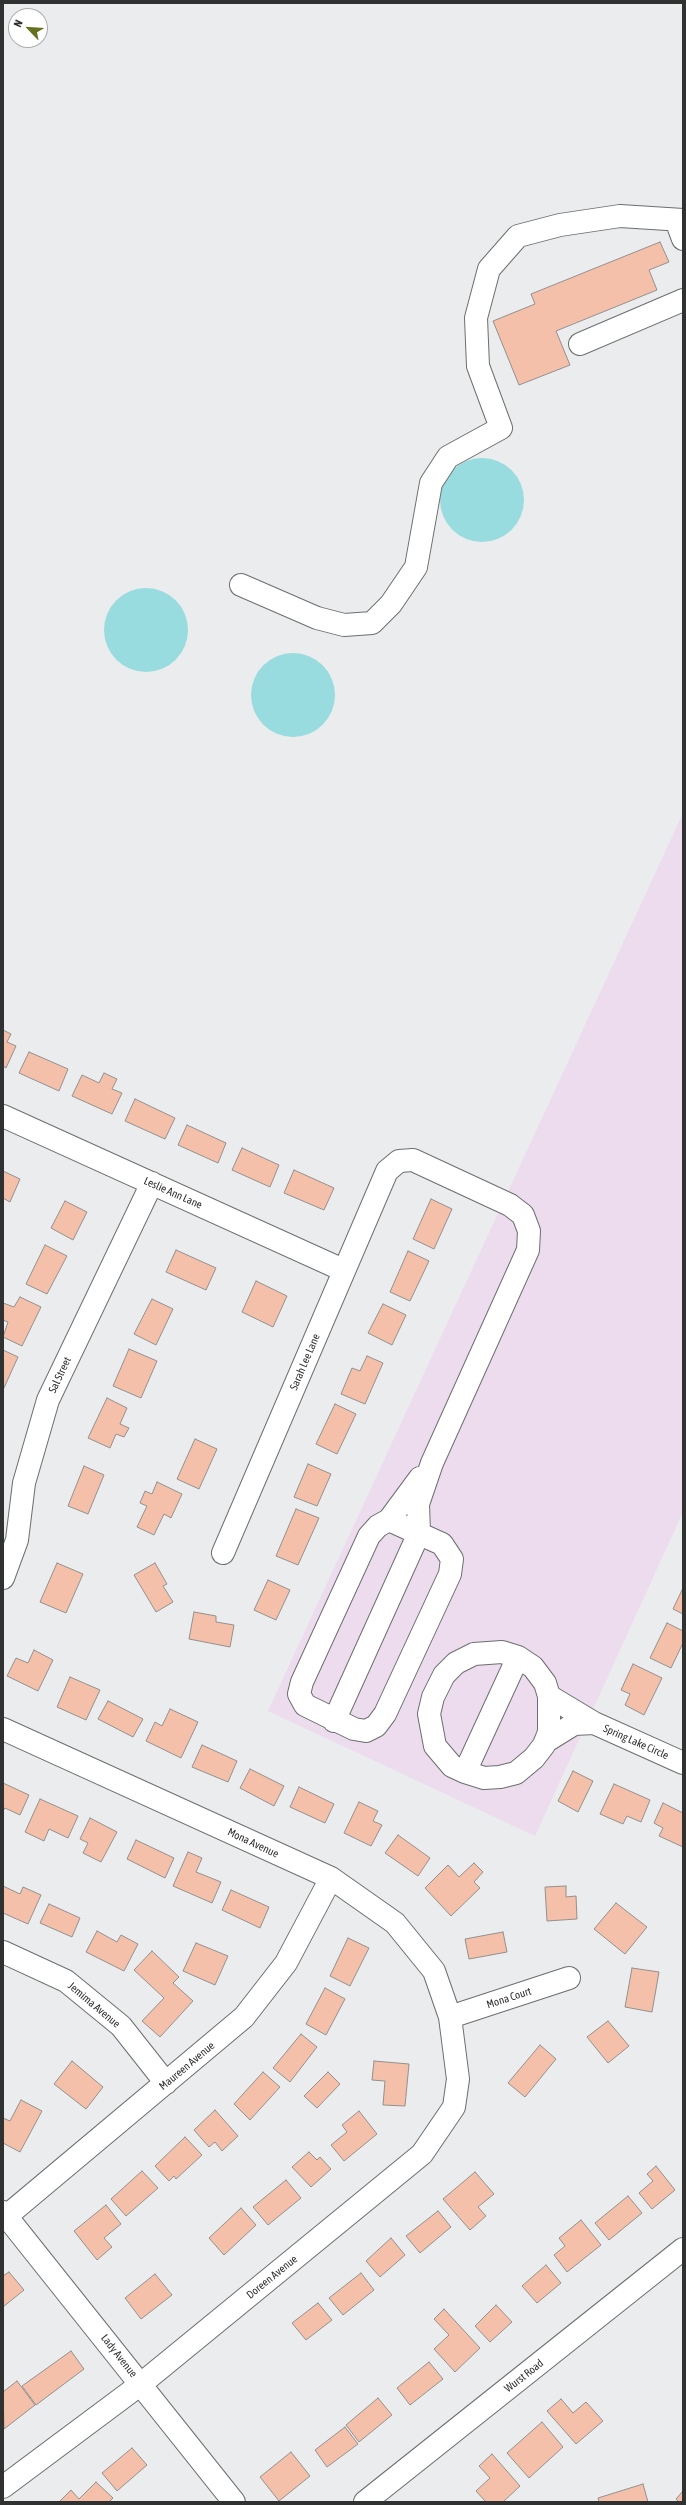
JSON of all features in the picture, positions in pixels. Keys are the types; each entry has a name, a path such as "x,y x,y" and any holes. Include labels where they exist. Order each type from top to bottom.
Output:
{"street":[{"path":"241,585 317,618 344,625 372,623 390,604 416,567 432,483 448,457 501,428 478,366 476,318 489,269 518,236 560,225 620,216 681,226"},
{"path":"580,344 683,300"},
{"name":"Leslie Ann Lane","path":"3,1116 343,1270"},
{"name":"Sarah Lee Lane","path":"224,1553 343,1270 387,1171 399,1161 413,1160 510,1204 523,1215 529,1232 528,1250 432,1463"},
{"name":"Sal Street","path":"3,1578 17,1540 24,1483 48,1400 152,1183"},
{"path":"389,1520 442,1544 452,1559 450,1574 385,1714 376,1726 366,1731 354,1729 305,1705 299,1694 302,1682 369,1536 378,1526 389,1520 432,1463"},
{"path":"334,1720 419,1533 418,1504 432,1463"},
{"path":"502,1652 518,1657 533,1667 545,1683 549,1696 549,1732 545,1742 534,1758 516,1773 500,1777 484,1778 465,1772 447,1761 435,1746 429,1714 433,1697 444,1676 452,1667 474,1654 502,1652"},
{"path":"465,1772 518,1657"},
{"name":"Spring Lake Circle","path":"549,1696 594,1723 681,1756"},
{"path":"545,1742 574,1724 594,1723"},
{"name":"Mona Avenue","path":"3,1729 331,1878 396,1923 434,1971 450,2017"},
{"name":"Maureen Avenue","path":"4,2216 244,2017 286,1963 331,1878"},
{"name":"Jemima Avenue","path":"3,1952 66,1981 121,2026 166,2083"},
{"name":"Mona Court","path":"450,2017 569,1978"},
{"name":"Doreen Avenue","path":"3,2487 141,2384 422,2154 454,2107 458,2079 450,2017"},
{"name":"Lady Avenue","path":"4,2216 141,2384 234,2502"},
{"name":"Wurst Road","path":"365,2502 683,2250"}],"shaded area":[{"path":"683,813 683,1512 535,1836 268,1711"}],"water":[{"path":"482,458 498,461 512,470 521,484 524,500 521,516 512,530 498,539 482,542 466,539 452,530 443,516 440,500 443,484 452,470 466,461"},
{"path":"146,588 162,591 176,600 185,614 188,630 185,646 176,660 162,669 146,672 130,669 116,660 107,646 104,630 107,614 116,600 130,591"},
{"path":"293,653 309,656 323,665 332,679 335,695 332,711 323,725 309,734 293,737 277,734 263,725 254,711 251,695 254,679 263,665 277,656"}],"building":[{"path":"660,242 669,262 649,270 657,290 556,331 570,365 519,385 493,321 535,304 531,294"},
{"path":"3,1030 11,1034 7,1042 16,1046 6,1068 3,1066"},
{"path":"29,1052 68,1069 59,1091 19,1073"},
{"path":"104,1073 117,1079 112,1089 122,1093 112,1114 72,1096 82,1075 99,1083"},
{"path":"135,1099 175,1118 165,1139 125,1121"},
{"path":"187,1125 226,1143 218,1163 178,1145"},
{"path":"242,1148 279,1165 270,1187 232,1170"},
{"path":"294,1170 334,1188 324,1210 284,1193"},
{"path":"3,1171 20,1179 10,1202 3,1198"},
{"path":"431,1199 452,1209 434,1249 413,1239"},
{"path":"65,1201 87,1212 73,1240 51,1228"},
{"path":"45,1245 67,1256 47,1294 26,1284"},
{"path":"176,1250 216,1268 206,1290 166,1272"},
{"path":"408,1251 429,1261 410,1301 390,1292"},
{"path":"256,1281 287,1296 273,1327 242,1312"},
{"path":"20,1297 41,1307 22,1346 3,1337 8,1322 3,1320 3,1303 14,1307"},
{"path":"152,1299 173,1309 156,1345 134,1334"},
{"path":"383,1304 406,1315 392,1345 368,1333"},
{"path":"129,1349 157,1361 141,1398 113,1386"},
{"path":"3,1350 18,1357 3,1390"},
{"path":"367,1356 383,1363 365,1404 341,1394 352,1368 360,1371"},
{"path":"107,1398 127,1408 120,1424 129,1428 124,1437 116,1434 110,1448 88,1438"},
{"path":"335,1404 356,1414 337,1454 316,1444"},
{"path":"195,1439 217,1449 199,1489 177,1479"},
{"path":"308,1464 331,1474 317,1506 294,1497"},
{"path":"84,1466 104,1475 88,1514 68,1506"},
{"path":"157,1482 182,1494 171,1518 164,1514 154,1535 137,1527 147,1506 140,1503 145,1491 152,1494"},
{"path":"296,1509 319,1518 298,1565 276,1556"},
{"path":"57,1563 83,1574 66,1613 40,1602"},
{"path":"155,1563 167,1584 163,1586 173,1602 156,1612 134,1575"},
{"path":"268,1580 290,1590 276,1620 254,1610"},
{"path":"683,1588 683,1614 673,1609"},
{"path":"194,1612 216,1616 216,1622 234,1625 230,1647 189,1639"},
{"path":"667,1623 683,1631 683,1643 671,1668 650,1658"},
{"path":"34,1650 53,1660 38,1691 7,1676 16,1658 28,1663"},
{"path":"633,1664 662,1678 644,1715 625,1705 630,1694 621,1690"},
{"path":"70,1677 100,1690 86,1720 57,1707"},
{"path":"108,1701 143,1719 133,1737 98,1719"},
{"path":"170,1709 198,1722 181,1758 146,1741 155,1722 162,1726"},
{"path":"202,1745 237,1761 228,1782 192,1767"},
{"path":"250,1769 284,1786 274,1806 240,1788"},
{"path":"573,1771 593,1781 578,1812 558,1801"},
{"path":"3,1783 29,1795 20,1815 5,1808 3,1811"},
{"path":"614,1784 650,1800 641,1822 627,1816 623,1824 600,1814"},
{"path":"299,1787 334,1804 325,1823 290,1807"},
{"path":"40,1799 78,1816 68,1838 49,1829 44,1841 25,1832"},
{"path":"359,1802 378,1811 373,1821 382,1825 371,1846 344,1833"},
{"path":"663,1803 683,1813 683,1847 659,1836 663,1828 654,1823"},
{"path":"90,1818 117,1832 101,1862 83,1853 88,1843 80,1839"},
{"path":"398,1835 430,1858 418,1876 385,1853"},
{"path":"136,1840 174,1858 165,1878 127,1859"},
{"path":"188,1852 202,1858 196,1872 221,1882 212,1903 173,1886"},
{"path":"474,1863 483,1872 474,1882 480,1888 451,1916 425,1888 448,1865 459,1877"},
{"path":"3,1886 20,1894 23,1887 41,1895 28,1924 3,1913"},
{"path":"566,1886 566,1897 576,1896 577,1919 547,1921 545,1887"},
{"path":"231,1890 269,1907 260,1928 222,1910"},
{"path":"616,1903 647,1927 625,1954 594,1929"},
{"path":"49,1904 80,1918 72,1937 40,1923"},
{"path":"97,1931 117,1942 121,1935 138,1944 124,1971 86,1952"},
{"path":"503,1932 507,1952 469,1959 465,1939"},
{"path":"348,1938 369,1948 350,1986 330,1976"},
{"path":"196,1943 228,1956 215,1985 183,1971"},
{"path":"152,1951 179,1977 173,1983 193,2001 160,2037 142,2021 164,1998 134,1970"},
{"path":"632,1968 659,1972 652,2012 625,2007"},
{"path":"325,1988 345,1999 326,2035 306,2024"},
{"path":"608,2021 629,2046 608,2063 587,2037"},
{"path":"301,2034 317,2047 290,2082 273,2068"},
{"path":"540,2045 556,2059 525,2097 508,2083"},
{"path":"72,2061 103,2087 86,2109 54,2084"},
{"path":"374,2061 409,2064 405,2106 383,2105 385,2081 372,2080"},
{"path":"263,2072 280,2087 250,2120 234,2104"},
{"path":"328,2072 340,2084 317,2108 304,2096"},
{"path":"21,2100 42,2111 20,2152 3,2143 3,2118 10,2121"},
{"path":"215,2110 238,2136 222,2151 215,2142 209,2147 194,2130"},
{"path":"359,2111 377,2134 344,2161 331,2145 347,2132 342,2125"},
{"path":"185,2137 202,2155 176,2179 174,2176 169,2181 155,2166"},
{"path":"309,2152 317,2160 320,2157 331,2169 311,2187 292,2167"},
{"path":"656,2166 675,2190 652,2209 639,2193 653,2181 647,2174"},
{"path":"142,2171 158,2188 126,2216 111,2199"},
{"path":"475,2172 494,2194 478,2207 486,2216 470,2230 443,2199"},
{"path":"286,2180 301,2198 268,2225 253,2207"},
{"path":"628,2196 642,2213 609,2240 595,2223"},
{"path":"106,2205 121,2224 104,2238 112,2247 97,2260 74,2231"},
{"path":"241,2208 256,2225 224,2255 209,2238"},
{"path":"438,2211 451,2227 420,2253 406,2236"},
{"path":"581,2220 601,2245 567,2272 554,2255 565,2246 559,2238"},
{"path":"391,2238 405,2255 380,2277 366,2261"},
{"path":"546,2265 561,2283 537,2303 522,2286"},
{"path":"9,2272 24,2290 3,2307 3,2276"},
{"path":"361,2273 374,2290 343,2315 329,2298"},
{"path":"155,2274 172,2295 141,2319 125,2298"},
{"path":"318,2303 332,2320 306,2340 292,2323"},
{"path":"496,2305 512,2322 490,2342 475,2326"},
{"path":"444,2309 480,2348 455,2372 434,2349 449,2335 434,2319"},
{"path":"71,2351 84,2369 36,2405 22,2386"},
{"path":"429,2362 443,2379 410,2405 397,2388"},
{"path":"17,2381 35,2405 4,2429 3,2392"},
{"path":"378,2398 392,2415 359,2442 346,2425"},
{"path":"561,2399 573,2413 586,2402 603,2421 576,2444 547,2411"},
{"path":"542,2422 563,2447 529,2478 507,2453"},
{"path":"345,2427 358,2444 327,2467 315,2450"},
{"path":"132,2448 147,2465 117,2491 102,2473"},
{"path":"291,2452 310,2476 279,2501 260,2477"},
{"path":"492,2454 520,2486 503,2502 486,2502 476,2491 490,2478 479,2466"},
{"path":"96,2482 113,2498 109,2502 59,2502 71,2490 79,2499"},
{"path":"643,2484 648,2502 599,2502 598,2498"},
{"path":"683,2491 683,2502 679,2502 676,2499"}]}
